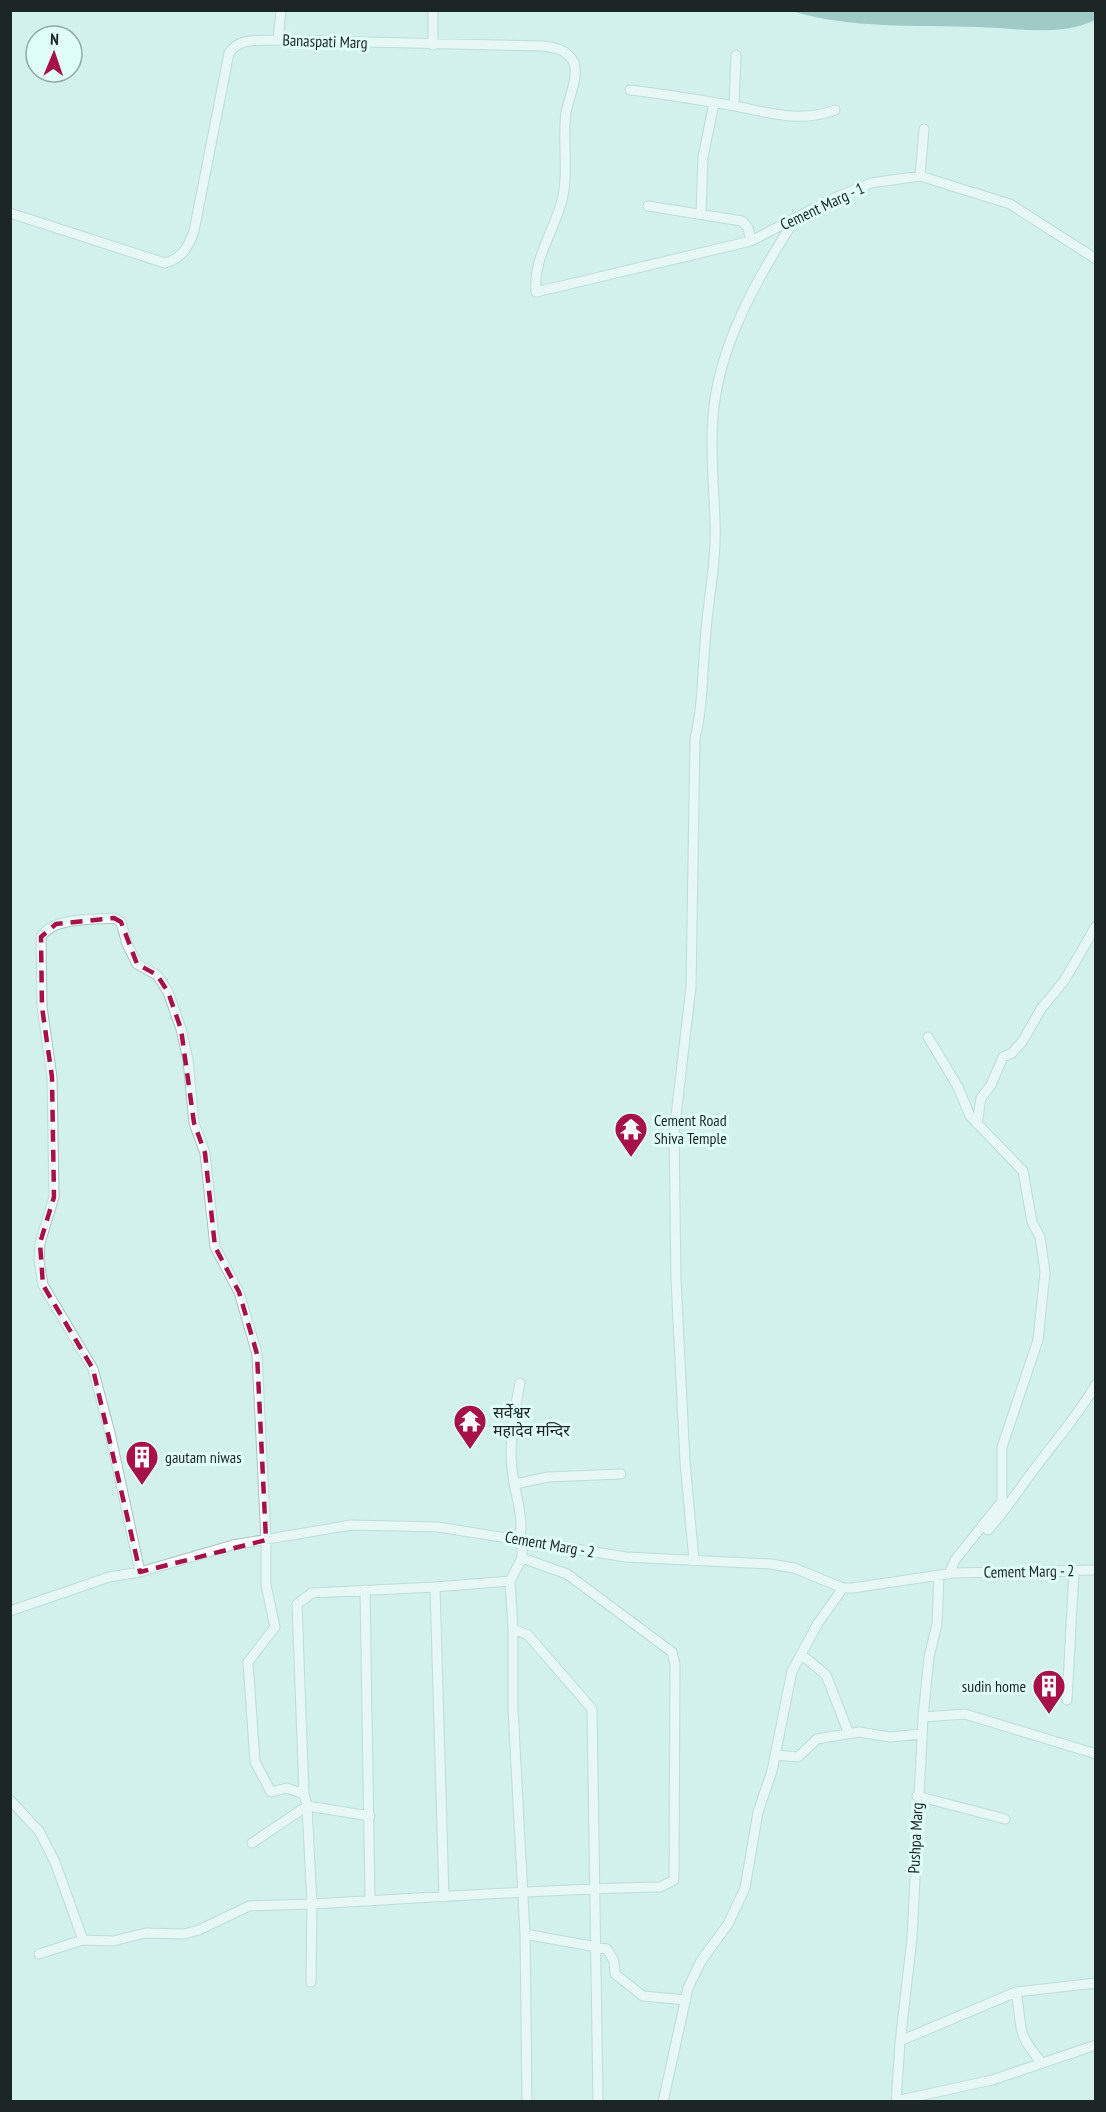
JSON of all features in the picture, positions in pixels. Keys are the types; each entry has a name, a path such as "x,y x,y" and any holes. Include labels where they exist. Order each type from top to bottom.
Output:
{"street":[{"path":"278,40 281,10"},
{"path":"432,10 433,45"},
{"name":"Banaspati Marg","path":"10,213 165,263 180,256 187,248 194,231 229,53 233,47 244,42 278,40 553,47 562,50 573,62 574,75 564,134 562,200 542,250 535,280 536,292"},
{"path":"734,106 736,56"},
{"path":"630,90 734,106 785,117 823,115 836,110"},
{"path":"700,214 703,157 714,103"},
{"path":"920,176 924,129"},
{"name":"Cement Marg - 1","path":"536,292 751,241 796,217 871,183 920,176 1010,204 1095,259"},
{"path":"648,206 746,223 751,241"},
{"path":"694,1561 685,1462 676,1280 674,1132 691,987 695,738 702,710 705,643 716,520 712,417 722,370 747,302 762,269 796,217"},
{"path":"140,1572 110,1433 93,1369 43,1285 39,1261 40,1243 54,1197 52,1077 42,1007 41,937 45,929 56,924 114,918 121,922 127,944 137,964 157,975 168,992 181,1029 188,1060 194,1123 205,1153 215,1247 239,1292 256,1354 266,1540 266,1586 275,1627 248,1662 255,1762 271,1792 292,1789 304,1794"},
{"path":"977,1124 981,1098 991,1085 1003,1057 1012,1053 1022,1042 1041,1009 1064,981 1095,926"},
{"path":"928,1037 958,1087 970,1116 1023,1171 1032,1222 1040,1237 1045,1272 1045,1294 1038,1340 1002,1447 1002,1501 944,1574"},
{"path":"520,1383 511,1465 522,1522 522,1558 510,1581 513,1629 513,1709 525,1934 527,2102"},
{"path":"971,1541 982,1537 1000,1514 1011,1505 1021,1487 1072,1421 1095,1384"},
{"path":"515,1484 548,1477 621,1474"},
{"name":"Cement Marg - 2","path":"10,1611 109,1577 140,1572 232,1545 351,1525 438,1527 626,1557 771,1564 794,1568 843,1588 944,1574 1095,1570"},
{"path":"39,1954 83,1940 113,1941 146,1933 184,1934 199,1930 249,1906 444,1898 593,1888 660,1887 674,1880 675,1664 672,1652 567,1574 522,1558"},
{"path":"1067,1700 1074,1571"},
{"name":"Pushpa Marg","path":"896,2101 900,2041 912,1938 917,1796 923,1717 929,1657 937,1624 944,1574"},
{"path":"311,1982 312,1904 308,1806 304,1794 297,1604 312,1593 510,1581"},
{"path":"435,1587 444,1898"},
{"path":"663,2102 686,2000 701,1961 728,1924 745,1888 758,1812 776,1755 792,1671 843,1588"},
{"path":"365,1590 370,1901"},
{"path":"513,1629 528,1635 592,1708 598,2102"},
{"path":"801,1654 826,1675 849,1734"},
{"path":"923,1717 965,1714 1095,1754"},
{"path":"776,1755 798,1756 817,1739 859,1732 890,1737 922,1734"},
{"path":"917,1796 1005,1819"},
{"path":"10,1800 39,1832 50,1852 83,1940"},
{"path":"252,1843 308,1806 370,1816"},
{"path":"525,1934 607,1949 614,1961 615,1974 643,1996 686,2000"},
{"path":"900,2041 1016,1992 1052,1986 1095,1983"},
{"path":"1016,1992 1021,2035 1024,2043 1042,2063"},
{"path":"896,2101 992,2080 1095,2045"}],"highlighted area":[{"path":"114,918 121,922 137,964 157,975 168,992 181,1029 194,1123 205,1153 215,1247 239,1292 257,1354 266,1540 140,1572 93,1369 43,1285 40,1243 54,1197 52,1077 42,1007 41,937 56,924"}],"water":[{"path":"1095,10 1095,20 1082,25 1053,30 860,23 814,17 791,11"}],"place":[{"name":"Cement Road Shiva Temple","path":"631,1158"},
{"name":"सर्वेश्वर महादेव मन्दिर","path":"470,1450"},
{"name":"gautam niwas","path":"142,1486"},
{"name":"sudin home","path":"1049,1715"}]}
